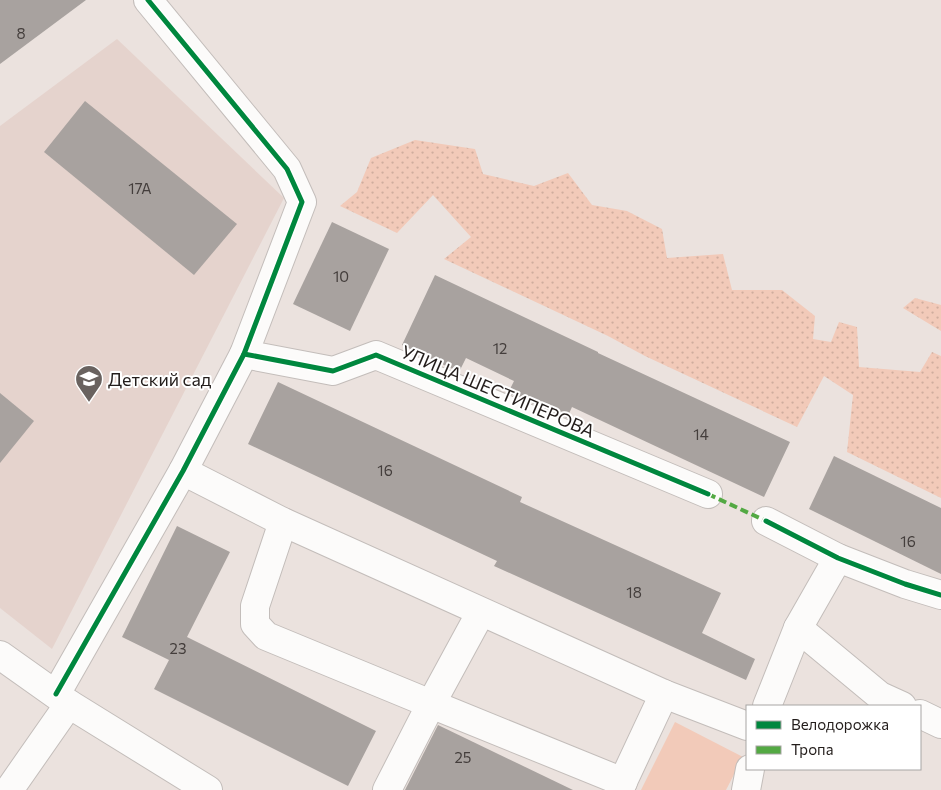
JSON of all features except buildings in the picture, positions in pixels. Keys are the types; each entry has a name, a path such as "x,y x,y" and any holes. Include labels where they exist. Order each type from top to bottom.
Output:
{"street":[{"path":"9,790 62,699 244,354 302,202 287,170 148,0"},
{"name":"УЛИЦА ШЕСТИПЕРОВА","path":"244,354 333,371 376,356 708,494"},
{"path":"182,471 283,522 481,612 664,694 746,726"},
{"path":"766,521 838,558 904,584 941,595"},
{"path":"283,522 255,606 255,624 266,636 431,704 621,786 664,694"},
{"path":"767,705 798,628 838,558"},
{"path":"387,790 481,612"},
{"path":"798,628 880,696 900,705"},
{"path":"0,655 62,699 208,790"},
{"path":"921,714 941,724"},
{"path":"746,790 750,770"}],"shaded area":[{"name":"Детский сад","path":"117,39 284,198 52,649 0,608 0,126"},
{"path":"415,140 475,149 483,174 534,186 568,173 592,205 627,211 662,229 667,258 723,254 732,290 782,290 815,316 813,339 831,342 839,322 857,327 859,367 920,372 932,352 941,356 941,498 847,452 853,395 824,376 797,427 444,259 471,237 433,195 397,233 340,206 357,192 371,158"},
{"path":"915,298 941,305 941,331 903,308"},
{"path":"675,722 743,757 726,790 641,790"}],"marked path":[{"path":"708,494 766,521"}],"cycle path":[{"path":"56,694 183,471 244,354 302,202 287,169 148,0"},
{"path":"244,354 333,371 376,355 708,494"},
{"path":"766,521 838,558 905,584 941,595"}],"place":[{"name":"Детский сад","path":"89,403"}]}
